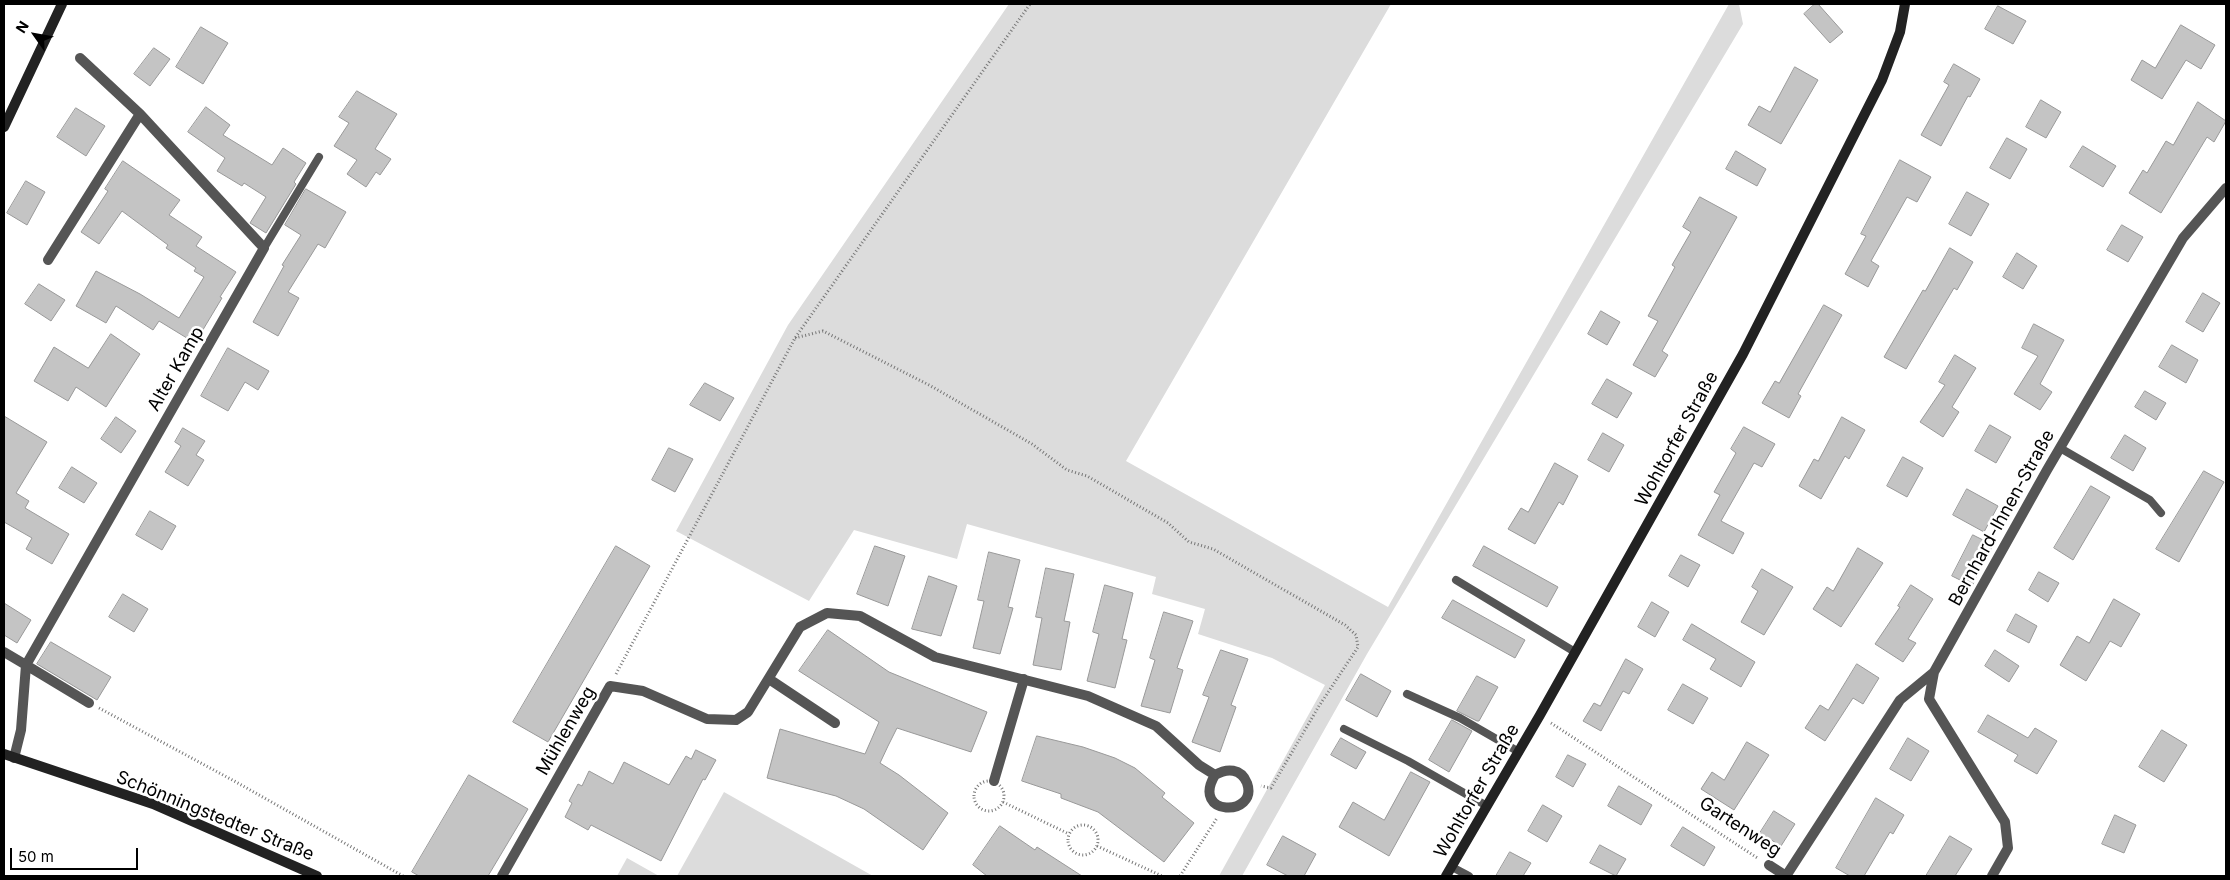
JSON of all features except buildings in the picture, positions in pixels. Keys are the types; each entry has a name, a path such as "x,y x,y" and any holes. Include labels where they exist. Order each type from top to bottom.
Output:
{"street":[{"path":"4,128 62,4"},
{"name":"Wohltorfer Straße","path":"1446,876 1540,716 1743,354 1882,80 1900,32 1906,4"},
{"path":"80,58 140,114 264,248"},
{"path":"48,260 140,114"},
{"name":"Bernhard-Ihnen-Straße","path":"1992,876 2008,848 2005,822 1929,699 1934,672 2060,448 2183,238 2226,188"},
{"name":"Alter Kamp","path":"26,665 264,248"},
{"name":"Mühlenweg","path":"502,876 610,686 644,691 707,719 736,720 748,712 800,626 827,613 860,616 935,657 1088,696 1156,726 1199,765 1215,775"},
{"path":"4,652 89,703"},
{"name":"Schönningstedter Straße","path":"26,665 22,730 7,756 153,804 317,876"},
{"name":"Gartenweg","path":"1769,865 1786,876 1900,700 1934,672"},
{"path":"768,679 835,723"},
{"path":"994,781 1024,679"},
{"path":"1224,770 1234,770 1243,775 1248,784 1248,795 1242,803 1233,808 1223,808 1214,803 1209,794 1210,784 1215,775 1224,770"}],"lane":[{"path":"264,248 320,157"},
{"path":"2060,448 2150,500 2160,512"},
{"path":"1456,580 1575,652"},
{"path":"1407,694 1460,718 1519,752"},
{"path":"1344,728 1408,761 1487,806"},
{"path":"1452,867 1469,876"}],"path":[{"path":"610,686 795,338 1030,4"},
{"path":"795,338 823,331 920,381 1032,444 1067,470 1087,476 1168,523 1189,542 1213,549 1345,625 1356,635 1358,648 1319,706 1271,788 1248,784"},
{"path":"89,703 236,782 403,876"},
{"name":"Gartenweg","path":"1540,716 1769,865"},
{"path":"987,780 994,781 1001,786 1004,794 1003,802 991,812 983,811 976,806 973,798 974,790 979,784 987,780"},
{"path":"1003,802 1069,834"},
{"path":"1180,876 1223,808"},
{"path":"1081,824 1089,826 1096,831 1099,838 1098,846 1092,853 1085,856 1077,854 1070,850 1069,834 1081,824"},
{"path":"1098,846 1162,876"}],"shaded area":[{"path":"1009,4 1391,4 1126,461 1388,607 1729,4 1739,4 1743,24 1367,654 1242,876 1219,876 1325,685 1272,658 1198,634 1205,609 1152,594 1156,577 967,524 957,559 854,530 809,601 676,531 788,325"},
{"path":"724,792 873,876 677,876"},
{"path":"627,858 659,876 617,876"}]}
